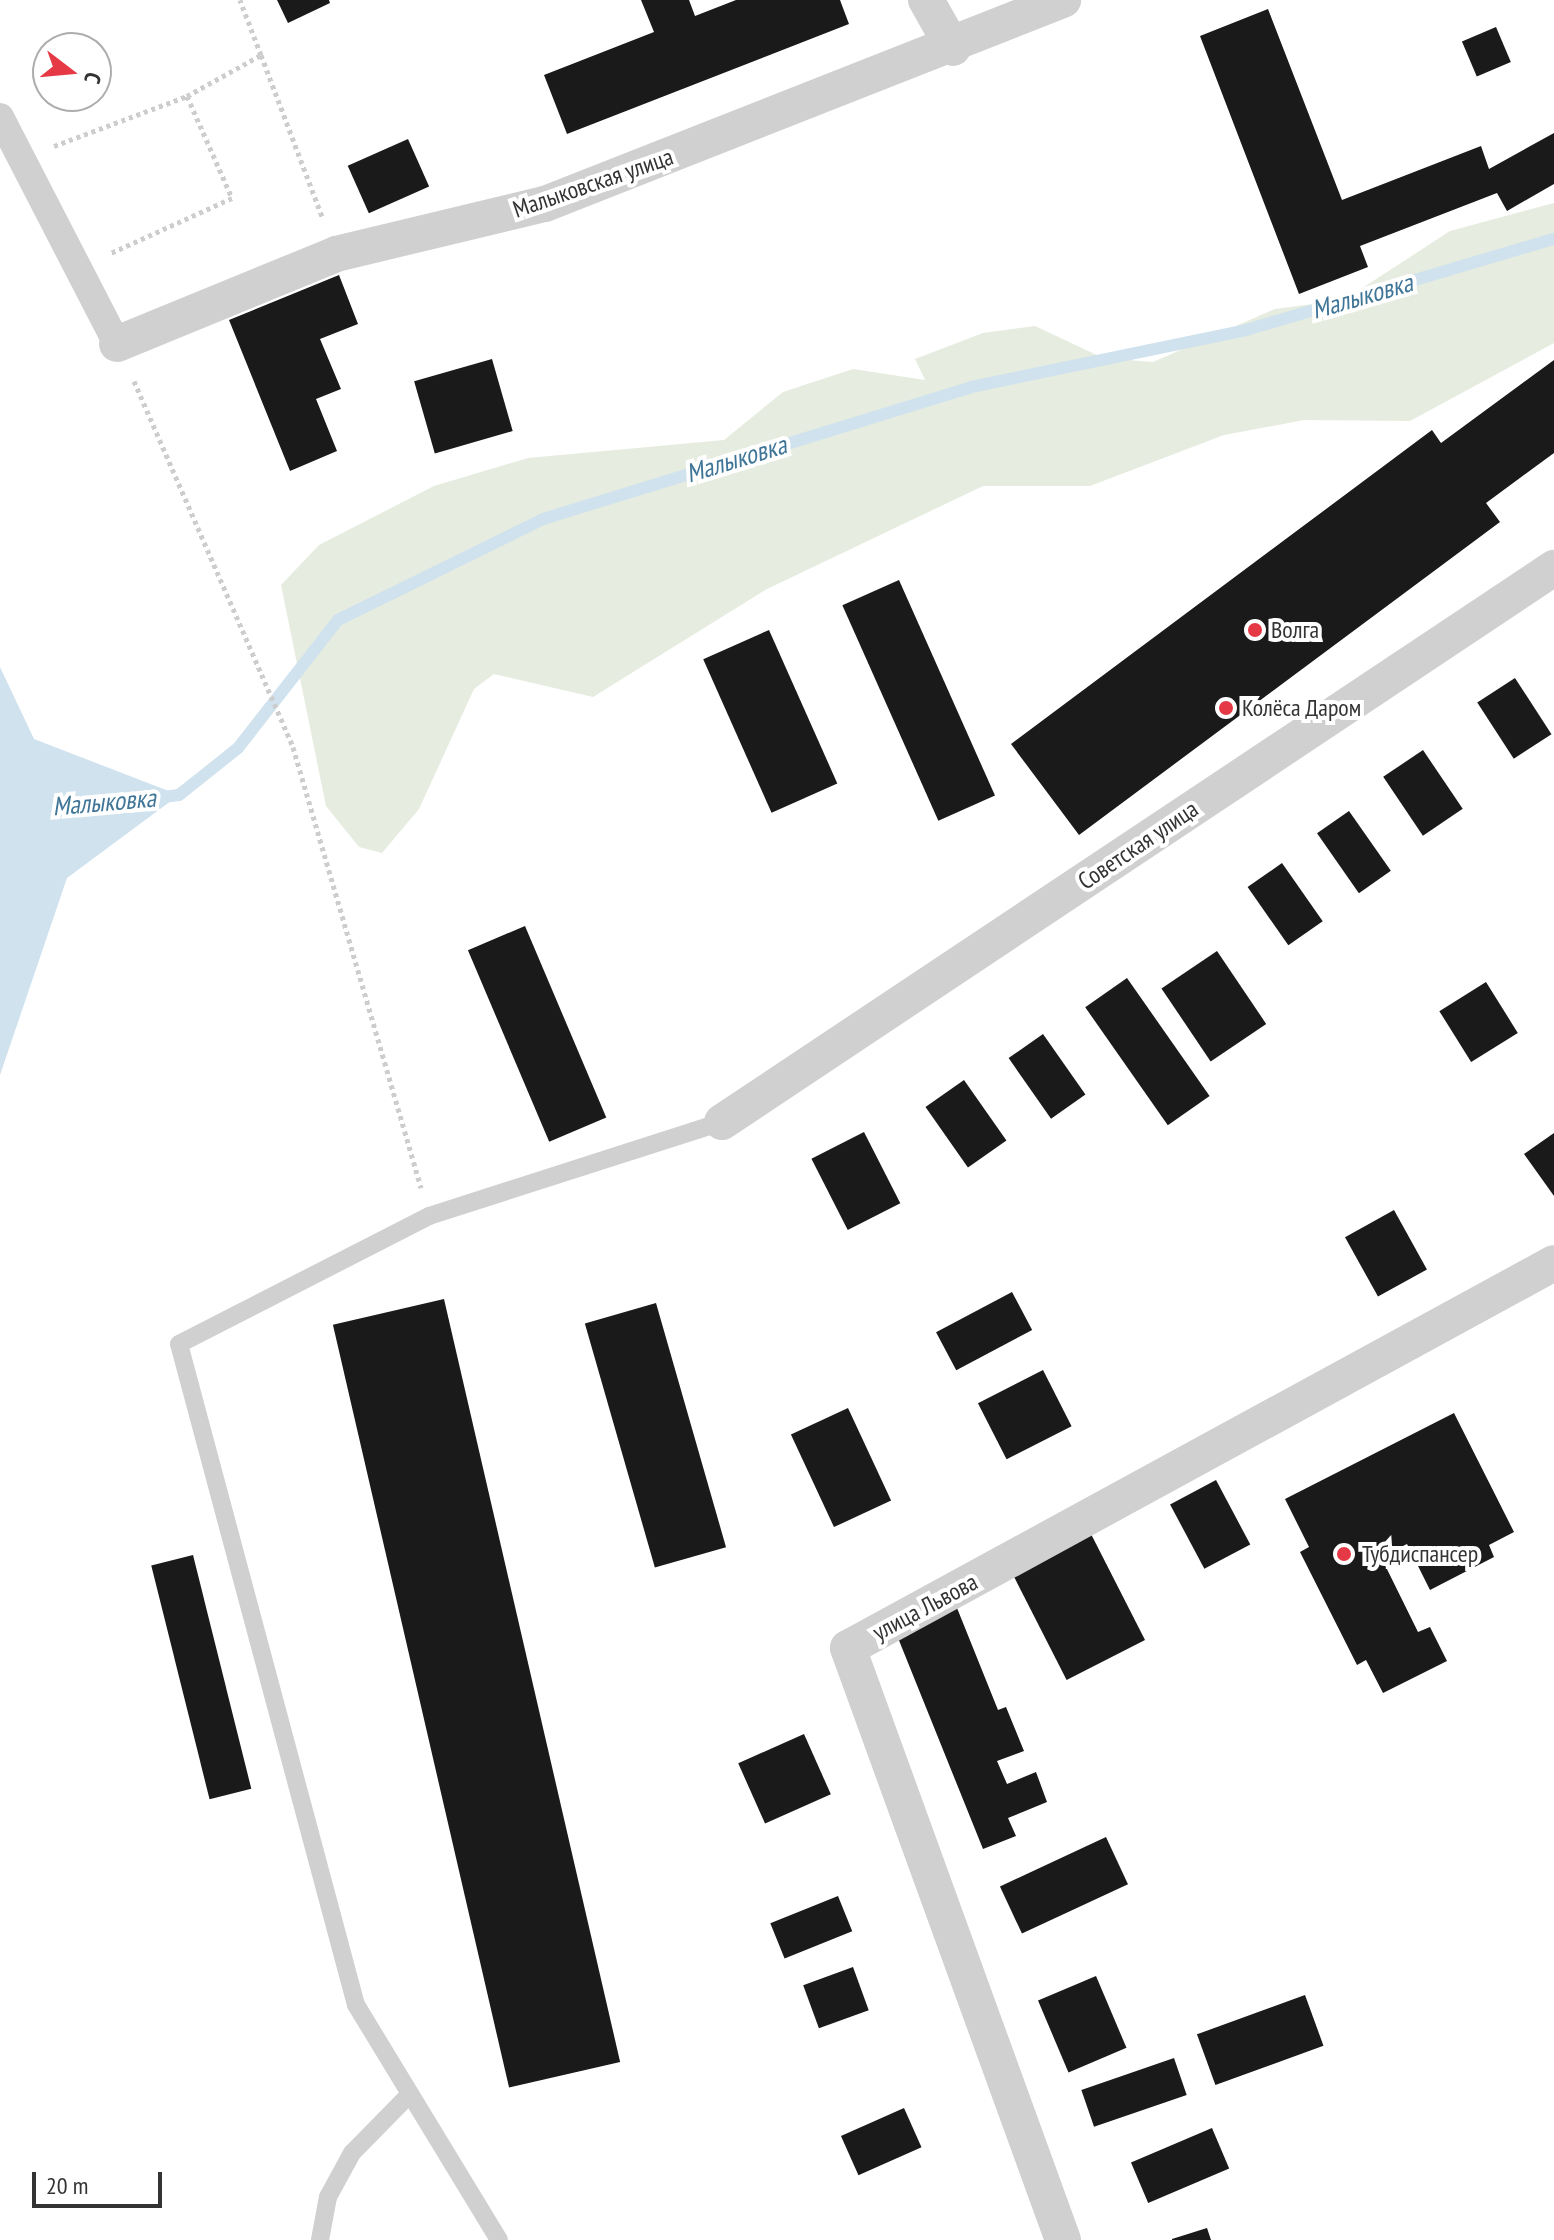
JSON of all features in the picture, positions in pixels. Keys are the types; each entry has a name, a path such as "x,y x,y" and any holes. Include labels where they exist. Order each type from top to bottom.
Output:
{"street":[{"path":"926,0 953,48"},
{"name":"Малыковская улица","path":"117,344 336,254 545,204 953,48 1063,0"},
{"path":"0,117 117,344"},
{"name":"Советская улица","path":"722,1122 1554,568"},
{"name":"улица Львова","path":"1063,2240 848,1648 1554,1263"}],"lane":[{"path":"499,2240 356,2005 179,1344 429,1216 722,1122"},
{"path":"320,2240 328,2197 352,2153 410,2094"}],"path":[{"path":"240,0 336,254"},
{"path":"20,158 187,96 261,55"},
{"path":"78,269 232,198 187,96"},
{"path":"117,344 256,654 293,747 429,1216"}],"shaded area":[{"path":"1554,203 1554,343 1410,421 1304,420 1224,435 1090,486 983,486 767,589 593,697 494,674 474,689 419,809 382,853 359,847 326,806 281,585 319,545 434,486 528,458 724,440 783,392 853,369 925,380 915,359 983,333 1035,326 1103,358 1153,362 1275,309 1344,300 1450,231"}],"water":[{"path":"0,667 34,739 179,795 67,878 0,1075"}],"building":[{"path":"277,0 329,0 330,3 288,23"},
{"path":"641,0 689,0 695,16 736,0 840,0 849,24 567,134 544,75 654,32"},
{"path":"1268,9 1342,200 1481,146 1489,169 1554,133 1554,184 1507,211 1497,193 1360,246 1368,267 1299,294 1200,36"},
{"path":"1496,27 1511,62 1477,76 1462,41"},
{"path":"408,139 429,187 369,213 348,166"},
{"path":"339,275 358,324 320,339 341,389 316,399 337,451 290,471 229,320"},
{"path":"492,359 513,431 435,453 414,381"},
{"path":"1554,360 1554,453 1486,503 1500,522 1079,835 1011,744 1432,430 1441,443"},
{"path":"899,580 995,796 938,821 842,605"},
{"path":"769,630 837,783 772,813 703,659"},
{"path":"1515,678 1551,734 1514,759 1477,703"},
{"path":"1423,750 1463,809 1423,836 1383,777"},
{"path":"1349,811 1391,871 1359,893 1317,833"},
{"path":"1282,863 1323,921 1288,945 1248,887"},
{"path":"525,926 606,1117 549,1142 468,950"},
{"path":"1217,951 1266,1024 1211,1061 1161,988"},
{"path":"1127,978 1210,1096 1168,1125 1085,1007"},
{"path":"1486,982 1518,1033 1471,1062 1439,1011"},
{"path":"1043,1034 1085,1095 1051,1119 1009,1058"},
{"path":"964,1080 1006,1141 968,1168 925,1107"},
{"path":"864,1132 900,1203 848,1230 811,1159"},
{"path":"1554,1133 1554,1196 1524,1154"},
{"path":"1394,1210 1427,1269 1378,1297 1345,1237"},
{"path":"1012,1292 1032,1330 956,1370 936,1332"},
{"path":"444,1299 620,2062 509,2088 333,1325"},
{"path":"656,1303 726,1547 655,1568 585,1323"},
{"path":"1043,1370 1072,1426 1007,1459 978,1403"},
{"path":"848,1408 891,1500 834,1527 791,1435"},
{"name":"Тубдиспансер","path":"1454,1413 1514,1532 1489,1545 1494,1557 1430,1590 1407,1544 1381,1557 1418,1632 1430,1627 1447,1661 1383,1693 1366,1660 1357,1665 1300,1552 1309,1547 1285,1499"},
{"path":"1216,1480 1250,1544 1204,1569 1170,1504"},
{"path":"1091,1534 1145,1640 1067,1680 1013,1574"},
{"path":"193,1555 251,1789 210,1799 151,1565"},
{"path":"957,1608 998,1710 1006,1707 1024,1751 997,1761 1007,1784 1036,1772 1047,1802 1008,1818 1016,1836 983,1849 896,1633"},
{"path":"804,1734 831,1794 765,1824 738,1763"},
{"path":"1106,1837 1128,1884 1022,1934 1000,1886"},
{"path":"838,1896 852,1931 785,1959 770,1923"},
{"path":"853,1967 869,2010 819,2028 803,1985"},
{"path":"1096,1976 1126,2048 1068,2072 1038,2001"},
{"path":"1305,1995 1323,2046 1215,2085 1197,2034"},
{"path":"1174,2058 1187,2095 1094,2127 1081,2090"},
{"path":"904,2108 921,2147 858,2175 841,2136"},
{"path":"1212,2128 1229,2169 1148,2203 1131,2162"},
{"path":"1207,2228 1211,2240 1172,2240 1172,2239"}],"waterway":[{"name":"Малыковка","path":"163,797 179,795 238,748 338,620 543,519 971,387 1246,330 1554,239"}],"place":[{"name":"Волга","path":"1255,630"},
{"name":"Колёса Даром","path":"1226,708"},
{"name":"Тубдиспансер","path":"1344,1554"}]}
